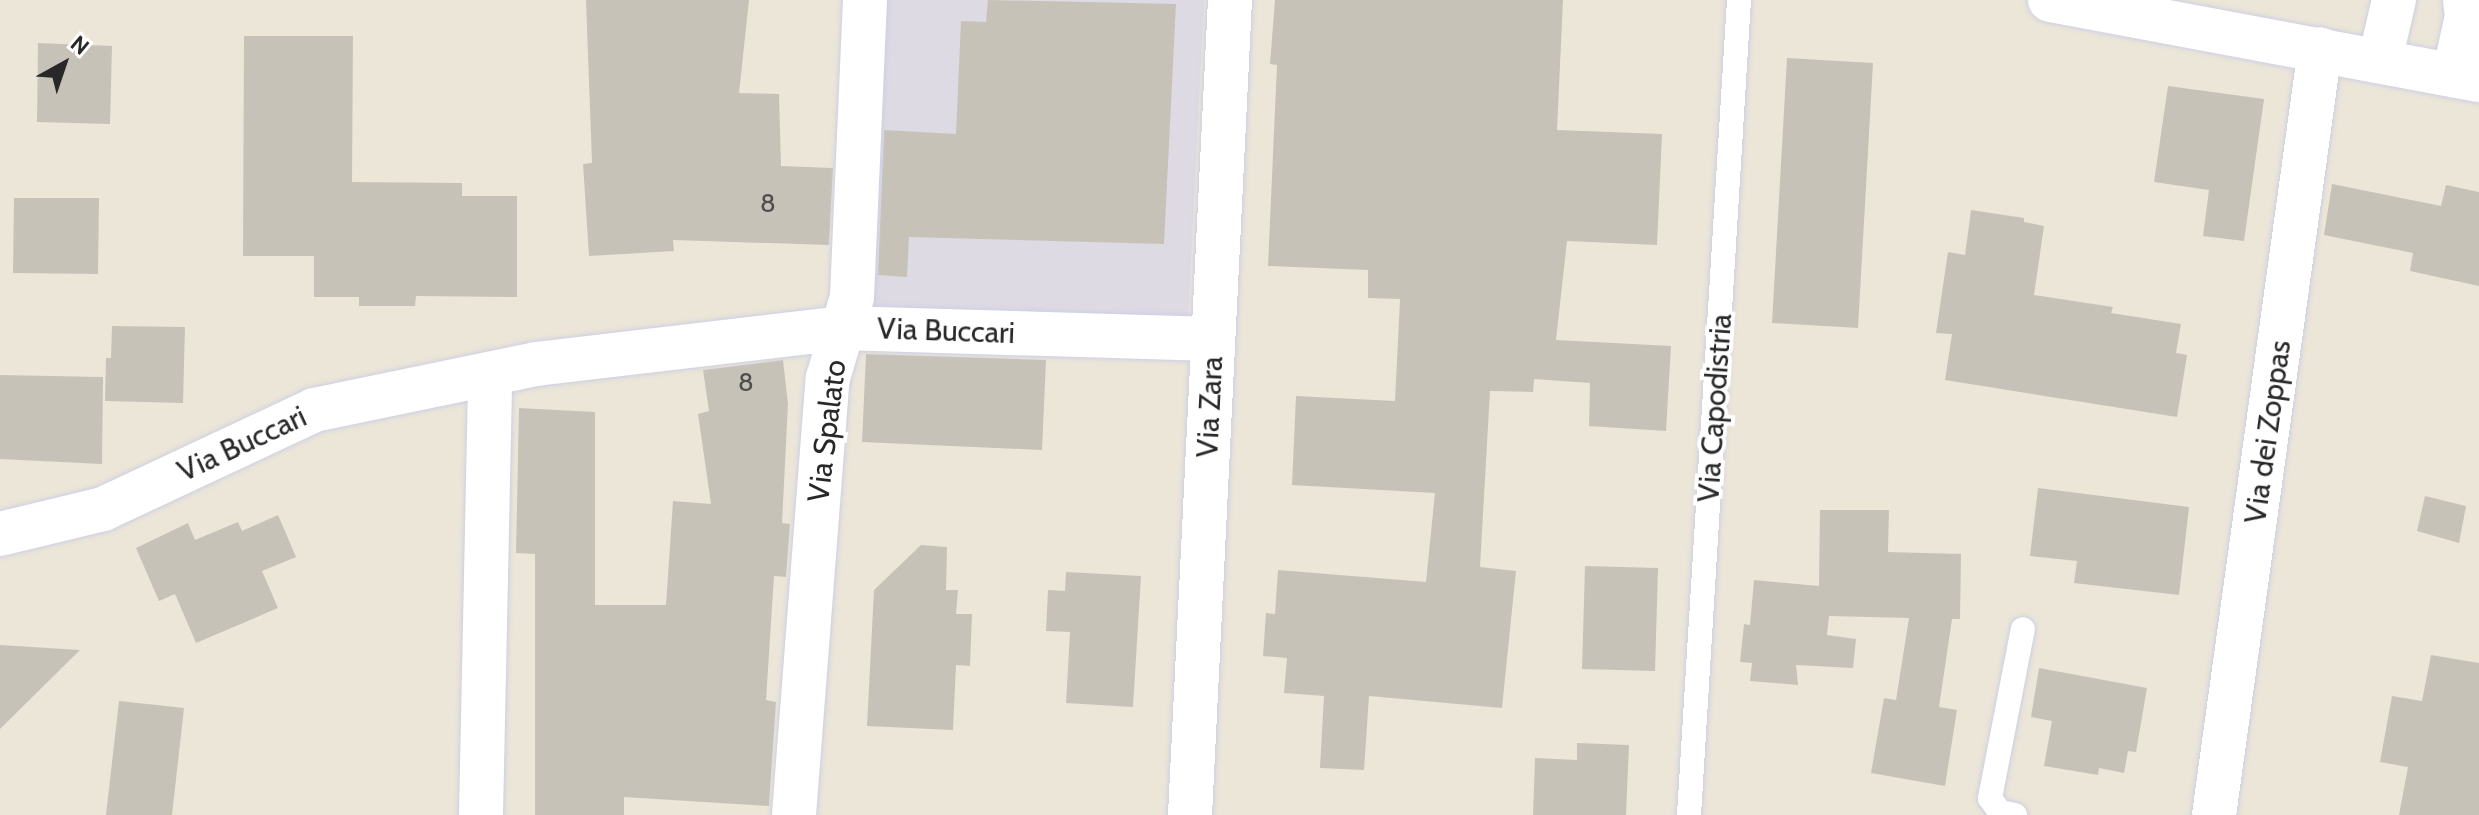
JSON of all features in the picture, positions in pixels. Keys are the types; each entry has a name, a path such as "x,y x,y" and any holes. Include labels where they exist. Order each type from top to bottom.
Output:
{"street":[{"name":"Via Spalato","path":"794,815 828,378 852,297 865,0"},
{"name":"Via Zara","path":"1190,815 1230,0"},
{"path":"2050,0 2467,77 2465,0"},
{"path":"2380,60 2394,0"},
{"name":"Via dei Zoppas","path":"2214,815 2320,49"},
{"name":"Via Buccari","path":"0,534 103,509 314,410 536,364 842,328 1213,339"},
{"path":"481,815 490,374"}],"lane":[{"name":"Via Capodistria","path":"1689,815 1739,0"},
{"path":"2015,815 2000,812 1990,798 2023,629"}],"shaded area":[{"path":"884,0 1204,0 1188,319 869,306"}],"building":[{"path":"586,0 749,0 739,93 779,94 781,166 833,168 829,245 673,240 674,251 589,256 583,164 592,163"},
{"path":"988,0 1176,4 1164,244 909,237 907,277 878,275 884,130 956,134 961,21 986,22"},
{"path":"1275,0 1563,0 1557,130 1662,134 1657,245 1567,241 1556,340 1671,346 1666,431 1589,426 1590,383 1534,379 1533,392 1490,391 1480,567 1516,571 1502,708 1369,696 1364,770 1320,768 1324,696 1284,693 1287,658 1263,656 1266,613 1275,614 1278,570 1426,582 1435,493 1292,485 1296,396 1395,401 1400,299 1368,298 1368,270 1268,266 1277,65 1270,64"},
{"path":"244,36 353,36 352,182 462,183 462,196 517,196 517,297 416,296 415,306 359,306 359,297 314,297 314,256 243,256"},
{"path":"38,43 112,46 110,124 37,122"},
{"path":"1787,58 1873,63 1858,328 1772,323"},
{"path":"2168,86 2264,99 2244,241 2203,236 2209,190 2154,182"},
{"path":"2332,184 2441,206 2446,185 2479,192 2479,286 2410,271 2413,253 2324,235"},
{"path":"14,198 99,198 98,274 13,273"},
{"path":"1971,210 2024,218 2024,222 2044,226 2034,295 2113,307 2111,313 2181,324 2176,353 2187,355 2177,417 1945,380 1952,334 1936,333 1948,252 1965,255"},
{"path":"112,326 185,327 183,403 105,401 106,358 111,358"},
{"path":"866,354 1046,360 1042,450 862,442"},
{"path":"783,360 788,404 782,523 790,524 786,577 774,576 766,700 776,702 769,806 624,797 624,815 535,815 535,554 516,553 519,408 595,412 595,605 666,605 673,501 711,504 698,414 709,411 703,370"},
{"path":"0,375 103,377 102,464 0,459"},
{"path":"2038,488 2189,507 2179,595 2074,583 2077,561 2030,556"},
{"path":"2425,496 2466,506 2459,543 2417,531"},
{"path":"1820,510 1889,510 1888,552 1961,554 1960,619 1952,619 1939,707 1957,710 1945,786 1871,773 1884,698 1896,700 1909,618 1829,616 1827,635 1856,639 1853,668 1796,665 1798,685 1750,681 1752,663 1740,662 1744,624 1750,625 1754,580 1819,586"},
{"path":"278,515 296,557 262,571 278,608 196,643 175,594 159,601 136,548 188,523 195,540 238,522 242,531"},
{"path":"921,545 947,547 946,590 958,590 956,614 972,614 970,666 956,665 953,730 867,726 874,590"},
{"path":"1585,566 1658,568 1655,671 1582,669"},
{"path":"1066,572 1141,576 1133,707 1066,703 1070,632 1046,631 1048,590 1065,591"},
{"path":"0,645 80,650 0,729"},
{"path":"2431,655 2479,663 2479,815 2399,815 2408,767 2380,762 2392,696 2422,701"},
{"path":"2039,668 2147,688 2136,752 2128,751 2124,773 2099,768 2098,775 2044,766 2052,721 2031,717"},
{"path":"119,701 184,708 172,815 106,815"},
{"path":"1577,743 1629,745 1626,815 1533,815 1535,758 1577,760"}]}
